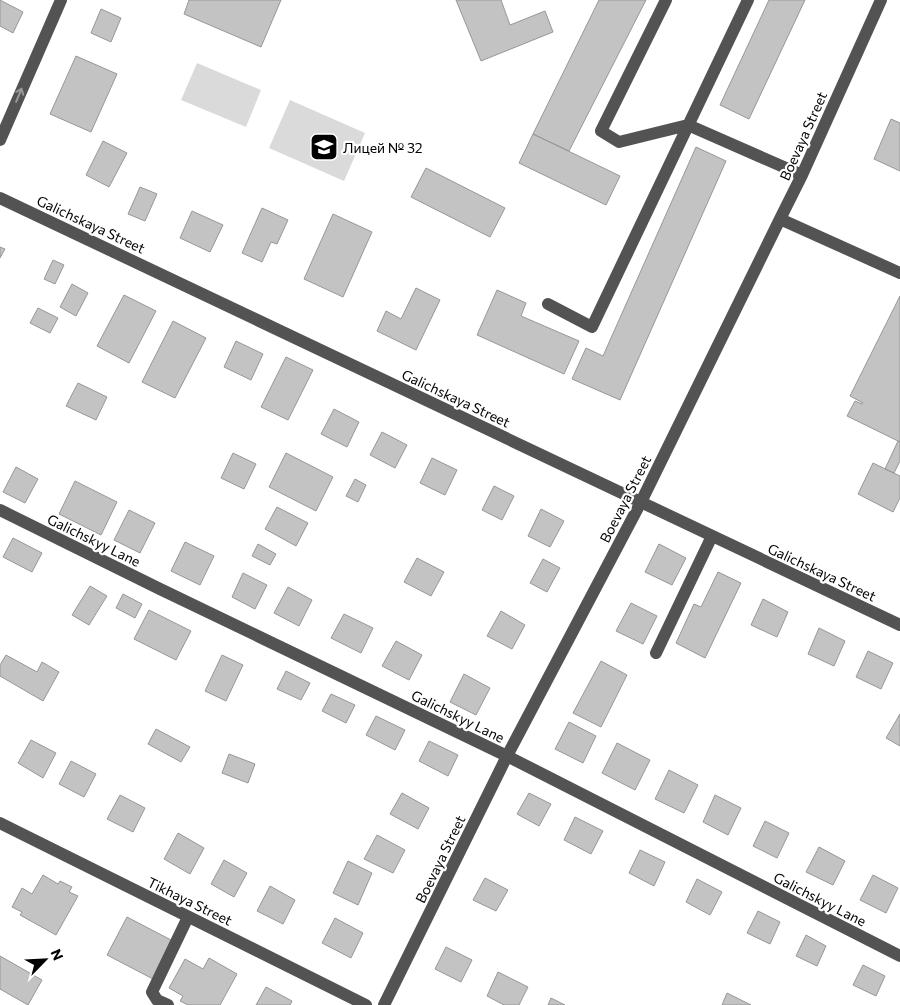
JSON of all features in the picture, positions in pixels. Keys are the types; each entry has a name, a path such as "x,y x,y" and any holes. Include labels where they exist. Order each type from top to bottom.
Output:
{"street":[{"path":"0,140 60,0"},
{"path":"666,0 602,131 619,142 688,125 802,175"},
{"path":"548,304 592,327 748,0"},
{"name":"Boevaya Street","path":"384,1005 507,756 641,502 802,175 880,0"},
{"name":"Galichskaya Street","path":"0,198 900,625"},
{"path":"780,219 900,274"},
{"name":"Galichskyy Lane","path":"0,510 507,756 900,956"},
{"path":"656,652 712,536"},
{"name":"Tikhaya Street","path":"0,823 366,1005"},
{"path":"168,1005 157,1000 152,992 188,916"}],"shaded area":[{"path":"197,63 261,90 246,127 181,100"},
{"path":"290,100 365,133 344,181 269,148"}],"building":[{"path":"0,0 23,12 13,33 0,26"},
{"path":"189,0 281,0 261,47 184,14"},
{"path":"456,0 501,0 510,25 545,11 553,32 481,61"},
{"path":"599,0 646,0 569,151 533,134"},
{"path":"769,0 805,0 749,119 720,105"},
{"path":"101,9 121,18 111,42 91,33"},
{"path":"76,56 117,74 91,132 50,114"},
{"path":"891,119 900,123 900,171 874,159"},
{"path":"533,134 620,176 606,205 519,163"},
{"path":"103,141 127,153 109,187 86,175"},
{"path":"696,147 726,161 620,400 572,379 586,348 603,356"},
{"path":"426,168 505,208 490,237 411,197"},
{"path":"140,187 157,194 145,221 128,214"},
{"path":"262,208 288,220 277,244 271,242 262,262 242,253"},
{"path":"192,211 223,225 210,252 180,238"},
{"path":"333,214 372,232 343,297 304,279"},
{"path":"0,247 5,249 0,258"},
{"path":"53,260 64,265 55,284 44,279"},
{"path":"72,284 88,293 76,316 60,307"},
{"path":"416,288 440,300 416,350 377,331 386,311 401,319"},
{"path":"497,290 526,303 521,316 579,341 564,374 477,335"},
{"path":"124,295 156,311 129,363 97,346"},
{"path":"900,296 900,442 847,416 855,401 863,403 850,396"},
{"path":"38,308 58,318 50,333 30,323"},
{"path":"173,321 206,338 175,398 142,382"},
{"path":"236,341 263,354 251,380 224,367"},
{"path":"286,357 313,370 288,420 261,407"},
{"path":"78,383 107,397 96,420 66,406"},
{"path":"334,409 359,422 347,447 321,434"},
{"path":"382,432 407,445 395,468 370,455"},
{"path":"898,441 900,442 900,461 894,473 885,469"},
{"path":"233,453 256,464 244,489 221,478"},
{"path":"286,453 333,477 316,511 269,487"},
{"path":"432,458 457,470 445,495 420,483"},
{"path":"873,463 900,476 900,498 893,512 858,494"},
{"path":"16,467 38,479 25,503 3,492"},
{"path":"355,479 366,485 358,502 346,496"},
{"path":"75,481 117,502 101,535 59,514"},
{"path":"494,486 514,496 502,520 482,510"},
{"path":"277,507 308,523 296,546 265,529"},
{"path":"541,509 564,521 550,547 528,536"},
{"path":"129,510 155,523 140,553 114,540"},
{"path":"13,538 42,553 32,572 3,557"},
{"path":"185,542 214,556 200,585 171,571"},
{"path":"258,544 276,554 270,565 252,556"},
{"path":"659,544 686,558 672,585 645,572"},
{"path":"417,558 444,572 431,596 404,582"},
{"path":"543,559 560,568 547,592 530,583"},
{"path":"718,572 741,583 705,658 676,643 694,604 701,607"},
{"path":"243,573 267,585 255,609 232,597"},
{"path":"90,586 107,596 89,625 72,615"},
{"path":"288,587 312,600 299,626 274,613"},
{"path":"123,594 142,604 135,618 116,608"},
{"path":"763,599 788,612 777,637 751,625"},
{"path":"631,603 657,616 643,644 616,631"},
{"path":"149,610 191,631 176,660 134,639"},
{"path":"501,611 525,625 512,649 487,636"},
{"path":"344,614 373,628 361,653 331,638"},
{"path":"819,628 845,641 834,666 808,654"},
{"path":"396,641 422,655 409,680 382,666"},
{"path":"868,651 893,663 881,689 856,677"},
{"path":"6,655 37,672 42,662 59,672 43,701 0,676 0,665"},
{"path":"222,655 243,665 226,701 205,691"},
{"path":"601,661 627,675 601,727 573,713"},
{"path":"286,671 310,683 301,700 277,689"},
{"path":"464,674 490,688 476,715 450,702"},
{"path":"331,694 355,705 346,723 322,711"},
{"path":"900,714 900,746 886,738"},
{"path":"376,716 405,730 395,750 366,735"},
{"path":"569,722 596,736 583,763 555,749"},
{"path":"156,729 190,747 181,762 148,744"},
{"path":"31,740 56,753 43,778 18,763"},
{"path":"429,741 458,755 448,776 419,761"},
{"path":"617,743 650,760 635,790 602,773"},
{"path":"229,754 255,764 248,783 222,773"},
{"path":"71,761 96,774 84,797 59,784"},
{"path":"669,770 698,785 684,813 655,799"},
{"path":"402,793 429,808 418,829 390,814"},
{"path":"529,793 551,804 539,826 517,814"},
{"path":"120,795 145,808 133,832 107,819"},
{"path":"715,795 741,808 728,835 703,822"},
{"path":"575,817 603,831 591,854 564,840"},
{"path":"765,821 789,833 777,858 753,846"},
{"path":"178,833 204,848 190,874 164,859"},
{"path":"377,835 405,850 393,873 364,859"},
{"path":"819,847 845,861 833,885 806,872"},
{"path":"640,850 665,862 654,886 629,873"},
{"path":"224,860 247,873 234,897 211,884"},
{"path":"348,861 372,873 358,905 333,893"},
{"path":"43,875 58,884 60,881 72,887 69,892 78,896 56,935 20,915 22,912 12,907 22,888 32,894"},
{"path":"873,875 898,888 886,913 860,900"},
{"path":"485,878 508,890 496,911 473,900"},
{"path":"697,879 722,892 710,915 686,902"},
{"path":"270,886 295,900 283,924 257,911"},
{"path":"758,911 780,922 770,944 747,933"},
{"path":"127,917 173,941 153,979 107,955"},
{"path":"335,918 363,933 351,958 322,943"},
{"path":"806,935 826,946 817,966 796,956"},
{"path":"446,947 472,960 461,982 435,969"},
{"path":"0,956 42,980 28,1005 0,989"},
{"path":"209,958 237,974 220,1005 188,1005 180,1001 183,996 169,988 185,959 203,969"},
{"path":"863,965 885,976 876,996 853,985"},
{"path":"498,972 528,987 519,1005 504,1005 487,996"},
{"path":"266,987 292,1001 290,1005 256,1005"},
{"path":"727,993 751,1005 722,1005"},
{"path":"551,998 565,1005 548,1005"}],"place":[{"name":"Лицей № 32","path":"324,147"}]}
